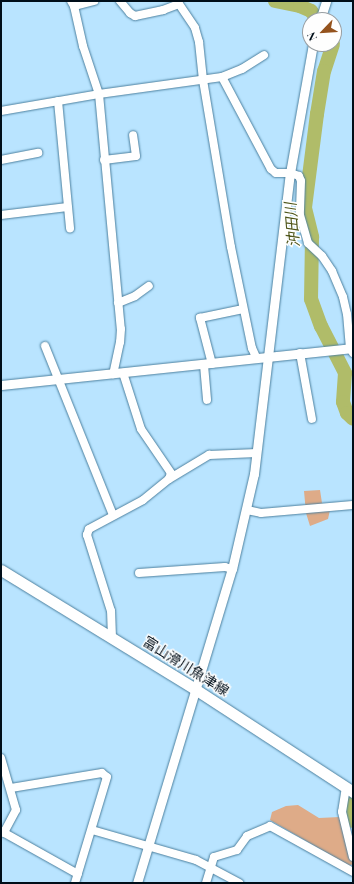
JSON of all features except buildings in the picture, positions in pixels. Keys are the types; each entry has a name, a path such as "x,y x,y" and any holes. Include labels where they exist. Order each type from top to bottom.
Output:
{"main road":[{"name":"富山滑川魚津線","path":"1,570 195,689 350,790"}],"street":[{"path":"94,1 72,3 83,46 99,94 118,303 120,342 113,374"},
{"path":"120,1 130,13 135,16 163,10 178,2 195,28 200,42 203,80 226,219 243,309 252,348 256,357"},
{"path":"323,12 326,1"},
{"path":"137,883 232,569 246,510 257,453 290,173 312,52"},
{"path":"1,111 99,94 222,77 242,69 264,55"},
{"path":"1,386 208,365 256,357 352,350 343,297 332,271 322,256 308,243 300,215 301,181 299,176 290,173 276,173 271,169 222,77"},
{"path":"58,101 70,228"},
{"path":"104,160 136,156 133,135"},
{"path":"1,160 38,153"},
{"path":"1,215 68,207"},
{"path":"118,303 135,296 149,286"},
{"path":"207,400 208,365 200,318 243,309"},
{"path":"45,346 113,515"},
{"path":"300,353 312,419"},
{"path":"123,373 141,429 171,473 169,479"},
{"path":"112,638 111,611 87,535 88,529 143,500 169,479 209,455 257,453"},
{"path":"246,510 261,513 353,505"},
{"path":"139,573 226,567 232,569"},
{"path":"1,758 11,788 16,810 3,832 78,874"},
{"path":"11,788 102,773 107,777 75,883"},
{"path":"350,790 342,812 353,857"},
{"path":"206,883 214,857 237,850 247,836 270,826 353,872"},
{"path":"92,830 196,860 239,883"}],"shaded area":[{"path":"320,490 322,503 330,510 328,519 310,526 306,513 304,491"},
{"path":"298,805 319,818 340,817 353,864 349,866 270,820 272,812 286,806"}],"waterway":[{"name":"沖田川","path":"275,1 300,6 312,12"},
{"name":"沖田川","path":"330,52 324,71 317,114 305,208 312,237 311,299 321,326 345,373 343,402 347,413 353,419"},
{"name":"沖田川","path":"351,800 353,821"}]}
